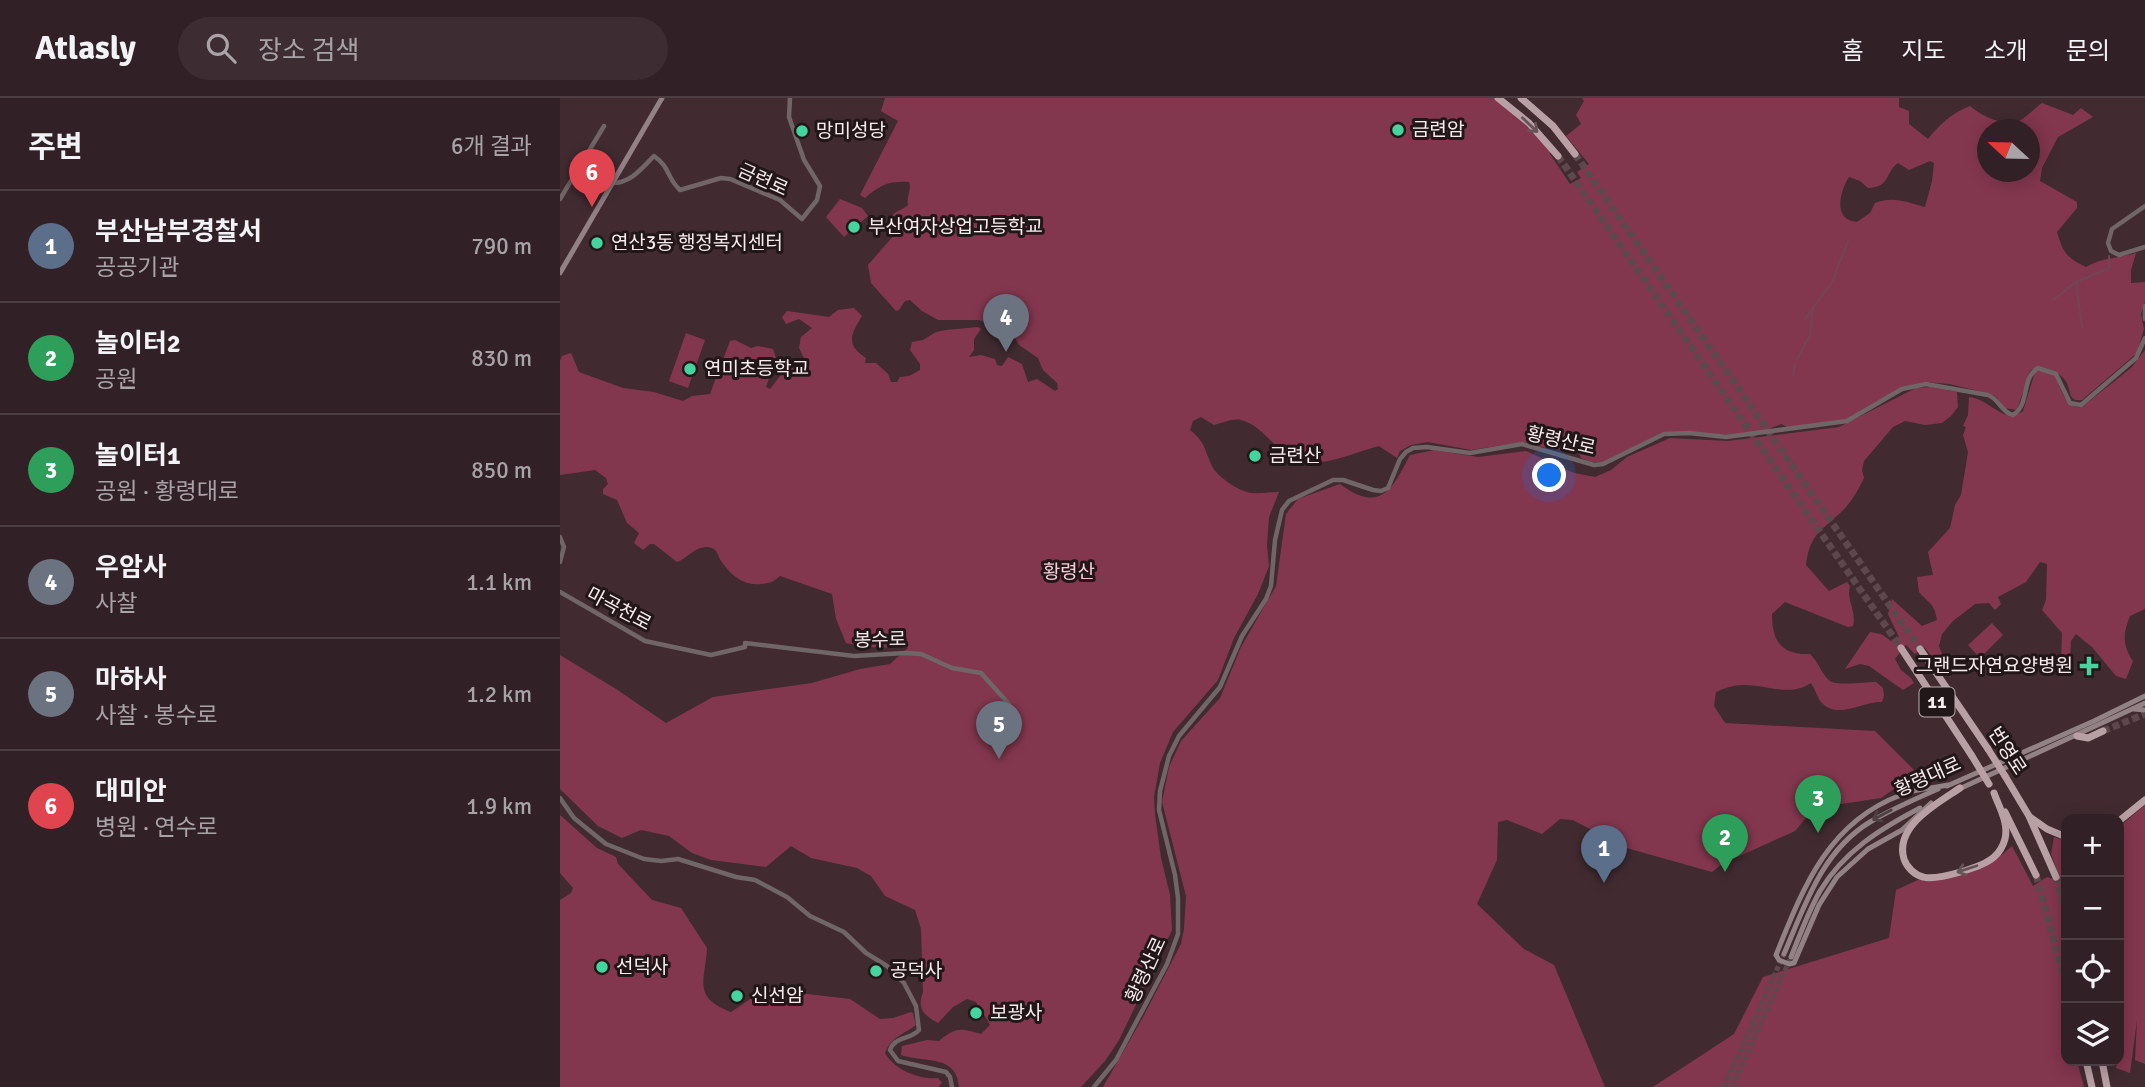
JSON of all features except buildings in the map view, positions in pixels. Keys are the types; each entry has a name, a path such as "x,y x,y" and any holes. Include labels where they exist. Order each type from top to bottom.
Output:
{"highway":[{"path":"1498,98 1529,123 1558,156"},
{"path":"1521,98 1553,126 1575,154"},
{"name":"번영로","path":"1901,648 1989,784 2036,875"},
{"name":"번영로","path":"1920,649 2029,816 2056,877"},
{"path":"2077,736 2088,738 2103,731"},
{"path":"1960,788 1925,813 1908,833 1904,858 1909,868 1926,878 1939,877 1990,860 1998,853 2004,841 2005,822 1994,793"},
{"path":"2124,817 2143,801"},
{"path":"2029,816 2040,825 2061,834"},
{"path":"2087,1066 2092,1087"},
{"path":"2103,1066 2107,1087"}],"main road":[{"path":"560,273 662,98"},
{"name":"황령대로","path":"1783,954 1817,878 1834,854 1868,823 2145,696"},
{"name":"황령대로","path":"1791,957 1816,899 1835,870 1861,843 1896,820 1960,788 2145,703"},
{"path":"2134,709 2145,710"},
{"path":"1931,803 1902,830 1868,849 1846,868 1826,892 1794,963 1779,960 1776,955 1783,938 1829,846 1858,818 1903,793 1948,785"},
{"path":"1903,793 1909,797 1905,804"},
{"path":"1896,820 1902,822 1902,830"}],"street":[{"name":"금련로","path":"612,183 622,183 635,175 654,156 665,164 670,180 680,190 721,178 730,178 780,200 802,219 817,200 820,186 804,160 789,117 790,98"},
{"path":"560,199 604,126"},
{"path":"2145,206 2112,229 2108,243 2111,251 2119,255 2145,247"},
{"path":"2145,306 2145,319"},
{"name":"황령산로","path":"1094,1087 1116,1060 1167,964 1178,934 1175,875 1158,802 1169,756 1179,736 1220,687 1242,636 1266,599 1271,586 1279,520 1289,501 1333,480 1343,480 1381,491 1388,488 1401,459 1413,449 1427,447 1470,453 1522,444 1594,465 1603,464 1664,434 1689,433 1726,437 1847,421 1902,389 1926,384 1994,397 2005,412 2013,415 2022,408 2032,372 2038,368 2056,374 2070,403 2081,405 2136,358 2145,338"},
{"path":"560,537 564,547 560,562"},
{"name":"마곡천로","path":"560,592 645,640 711,655 745,647 746,643"},
{"name":"봉수로","path":"746,643 855,656 921,654 953,668 981,673 1009,704 1012,723 1007,735"},
{"path":"560,799 584,828 606,844 644,859 678,859 736,877 755,880 787,897 810,916 844,932 866,953 900,976 916,1006 919,1030 892,1044 890,1051 893,1057 898,1061 946,1072 950,1077 951,1087"}],"green space":[{"name":"황령산","path":"885,98 1494,98 1523,120 1552,151 1550,154 1570,184 1581,178 1577,172 1589,164 1566,136 1581,124 1576,115 1584,101 1582,98 1899,98 1899,107 1909,111 1909,124 1928,139 1947,120 1970,106 1992,119 1977,119 1977,182 2040,181 2077,202 2077,208 2057,232 2061,245 2070,258 2086,267 2098,261 2136,253 2131,270 2131,283 2145,282 2145,302 2141,314 2144,329 2137,353 2082,400 2072,397 2060,375 2039,366 2030,371 2017,410 2004,408 1991,394 1949,384 1925,382 1903,387 1847,419 1789,428 1781,424 1766,430 1728,435 1664,432 1603,462 1591,462 1581,458 1569,448 1553,450 1524,442 1471,450 1428,442 1411,445 1400,451 1397,458 1379,446 1329,461 1309,463 1291,457 1257,428 1241,420 1214,425 1201,417 1193,421 1190,430 1202,443 1212,466 1224,479 1247,492 1279,492 1269,517 1269,566 1258,594 1234,638 1218,680 1173,732 1160,763 1154,797 1155,814 1161,858 1170,895 1172,930 1119,1040 1105,1061 1081,1087 959,1087 957,1076 946,1064 901,1055 902,1046 927,1040 939,1041 959,1030 981,1034 990,1025 976,1002 967,999 953,1007 938,1023 925,1014 921,1007 921,929 915,910 885,896 871,876 857,868 811,858 791,846 766,867 711,860 692,853 669,836 641,830 622,838 598,826 560,789 560,655 666,723 713,697 812,683 860,669 890,664 908,648 866,647 846,643 836,619 832,594 780,576 764,584 743,582 729,571 712,548 698,549 677,562 654,544 643,550 634,543 639,533 627,523 617,500 603,494 603,489 608,484 606,478 595,470 560,475 562,356 571,353 579,372 623,388 654,392 683,401 692,396 710,394 730,341 735,340 751,348 758,346 773,349 776,358 766,387 770,389 787,369 803,364 805,360 799,348 801,337 812,328 799,319 786,324 782,317 787,311 829,317 838,310 854,308 862,316 853,333 852,343 866,358 865,363 876,363 888,374 891,382 897,382 900,377 920,370 920,364 910,350 912,342 923,340 936,332 978,327 981,329 974,339 974,350 969,357 981,355 995,359 997,365 1002,366 1008,357 1022,364 1028,382 1037,379 1055,391 1058,389 1057,383 1043,370 1038,358 1019,345 1007,326 994,326 979,320 938,320 910,300 905,301 896,311 871,283 868,265 895,234 889,223 890,219 894,213 908,205 909,182 890,183 865,198 860,195 898,121 881,111","holes":["1930,161 1934,163 1925,207 1900,200 1888,200 1875,203 1870,213 1857,222 1849,220 1841,211 1841,197 1849,177 1868,188 1875,187 1884,182 1898,163 1909,170"]},
{"name":"황령산","path":"2042,103 2073,115 2081,108 2093,117 2058,137 2042,168 2040,181 2040,119 2022,119"},
{"path":"840,199 862,208 868,216 844,237 826,217"},
{"path":"686,333 705,340 688,388 669,381"},
{"path":"2145,350 2145,609 2130,616 2126,628 2125,644 2133,661 2126,679 2116,676 2092,647 2076,634 2071,641 2070,660 2061,662 2062,633 2042,610 2046,600 2047,564 2040,562 2026,582 1998,597 2001,604 1995,610 1989,603 1975,604 1953,621 1942,634 1939,646 1951,677 1924,647 1915,654 1906,645 1895,659 1901,670 1914,683 1903,690 1869,666 1860,664 1845,669 1870,632 1881,634 1891,641 1899,637 1888,614 1892,599 1922,626 1937,620 1933,606 1919,592 1917,577 1933,575 1928,552 1950,528 1955,505 1961,495 1968,452 1963,435 1966,427 1963,426 1968,415 1969,397 1984,402 2003,414 2016,415 2023,411 2035,372 2042,370 2055,375 2071,405 2082,407 2131,368"},
{"path":"1931,387 1957,392 1958,407 1942,423 1925,425 1905,421 1893,427 1864,461 1864,478 1854,497 1815,537 1808,553 1806,565 1829,591 1847,582 1850,586 1853,626 1848,627 1785,602 1772,614 1776,639 1785,649 1810,654 1830,681 1845,684 1876,682 1883,688 1882,702 1835,710 1822,703 1811,683 1787,690 1753,685 1733,686 1716,692 1714,706 1725,723 1875,731 1917,773 1881,798 1828,806 1811,812 1795,831 1722,864 1712,872 1623,847 1573,820 1560,819 1542,834 1507,820 1498,822 1497,860 1477,904 1524,949 1554,965 1605,1087 1103,1087 1181,944 1186,896 1162,802 1169,767 1181,741 1220,698 1241,647 1276,586 1286,514 1298,499 1340,484 1354,493 1375,497 1383,494 1397,479 1410,455 1434,450 1478,457 1526,451 1574,473 1595,477 1611,470 1627,457 1670,438 1728,441 1839,427 1916,388"},
{"path":"1992,623 2003,635 1980,658 1968,645"},
{"path":"2145,805 2145,1064 2135,1060 2137,1020 2130,1073 2116,1068 2124,1066 2124,823"},
{"path":"560,815 597,848 616,857 618,864 652,900 681,908 707,948 704,987 706,994 719,1006 731,1012 765,989 850,999 880,1019 911,1012 916,1025 894,1039 885,1053 901,1069 916,1075 938,1078 942,1083 938,1087 560,1087 560,900 571,893 573,888 560,873"},
{"path":"2054,837 2061,839 2061,881 2051,854"},
{"path":"2012,846 2033,886 2047,877 2061,881 2061,1066 2078,1066 2084,1087 1653,1087 1734,1034 1763,977 1889,938 1896,890 1920,879 1930,881 1998,858"}],"waterway":[{"path":"1805,319 1832,282 1848,241"},
{"path":"2053,300 2076,282 2109,268 2109,256"},
{"path":"2076,282 2082,327"},
{"path":"1797,359 1810,335 1813,307"},
{"path":"1793,375 1795,364"}],"tunnel":[{"path":"1575,154 1920,649"},
{"path":"1558,156 1901,648"},
{"path":"2103,731 2145,714"},
{"path":"2036,875 2061,967"},
{"path":"2056,877 2061,896"},
{"path":"1724,1087 1784,954"},
{"path":"1732,1087 1791,957"}],"place":[{"name":"금련암","path":"1398,130"},
{"name":"망미성당","path":"802,131"},
{"name":"대미안","path":"592,207"},
{"name":"부산여자상업고등학교","path":"854,227"},
{"name":"연산3동 행정복지센터","path":"597,243"},
{"name":"우암사","path":"1006,352"},
{"name":"연미초등학교","path":"690,369"},
{"name":"금련산","path":"1255,456"},
{"name":"그랜드자연요양병원","path":"2089,666"},
{"name":"마하사","path":"999,759"},
{"name":"놀이터1","path":"1818,833"},
{"name":"놀이터2","path":"1725,872"},
{"name":"부산남부경찰서","path":"1604,883"},
{"name":"선덕사","path":"602,967"},
{"name":"공덕사","path":"876,971"},
{"name":"신선암","path":"737,996"},
{"name":"보광사","path":"976,1013"}]}
